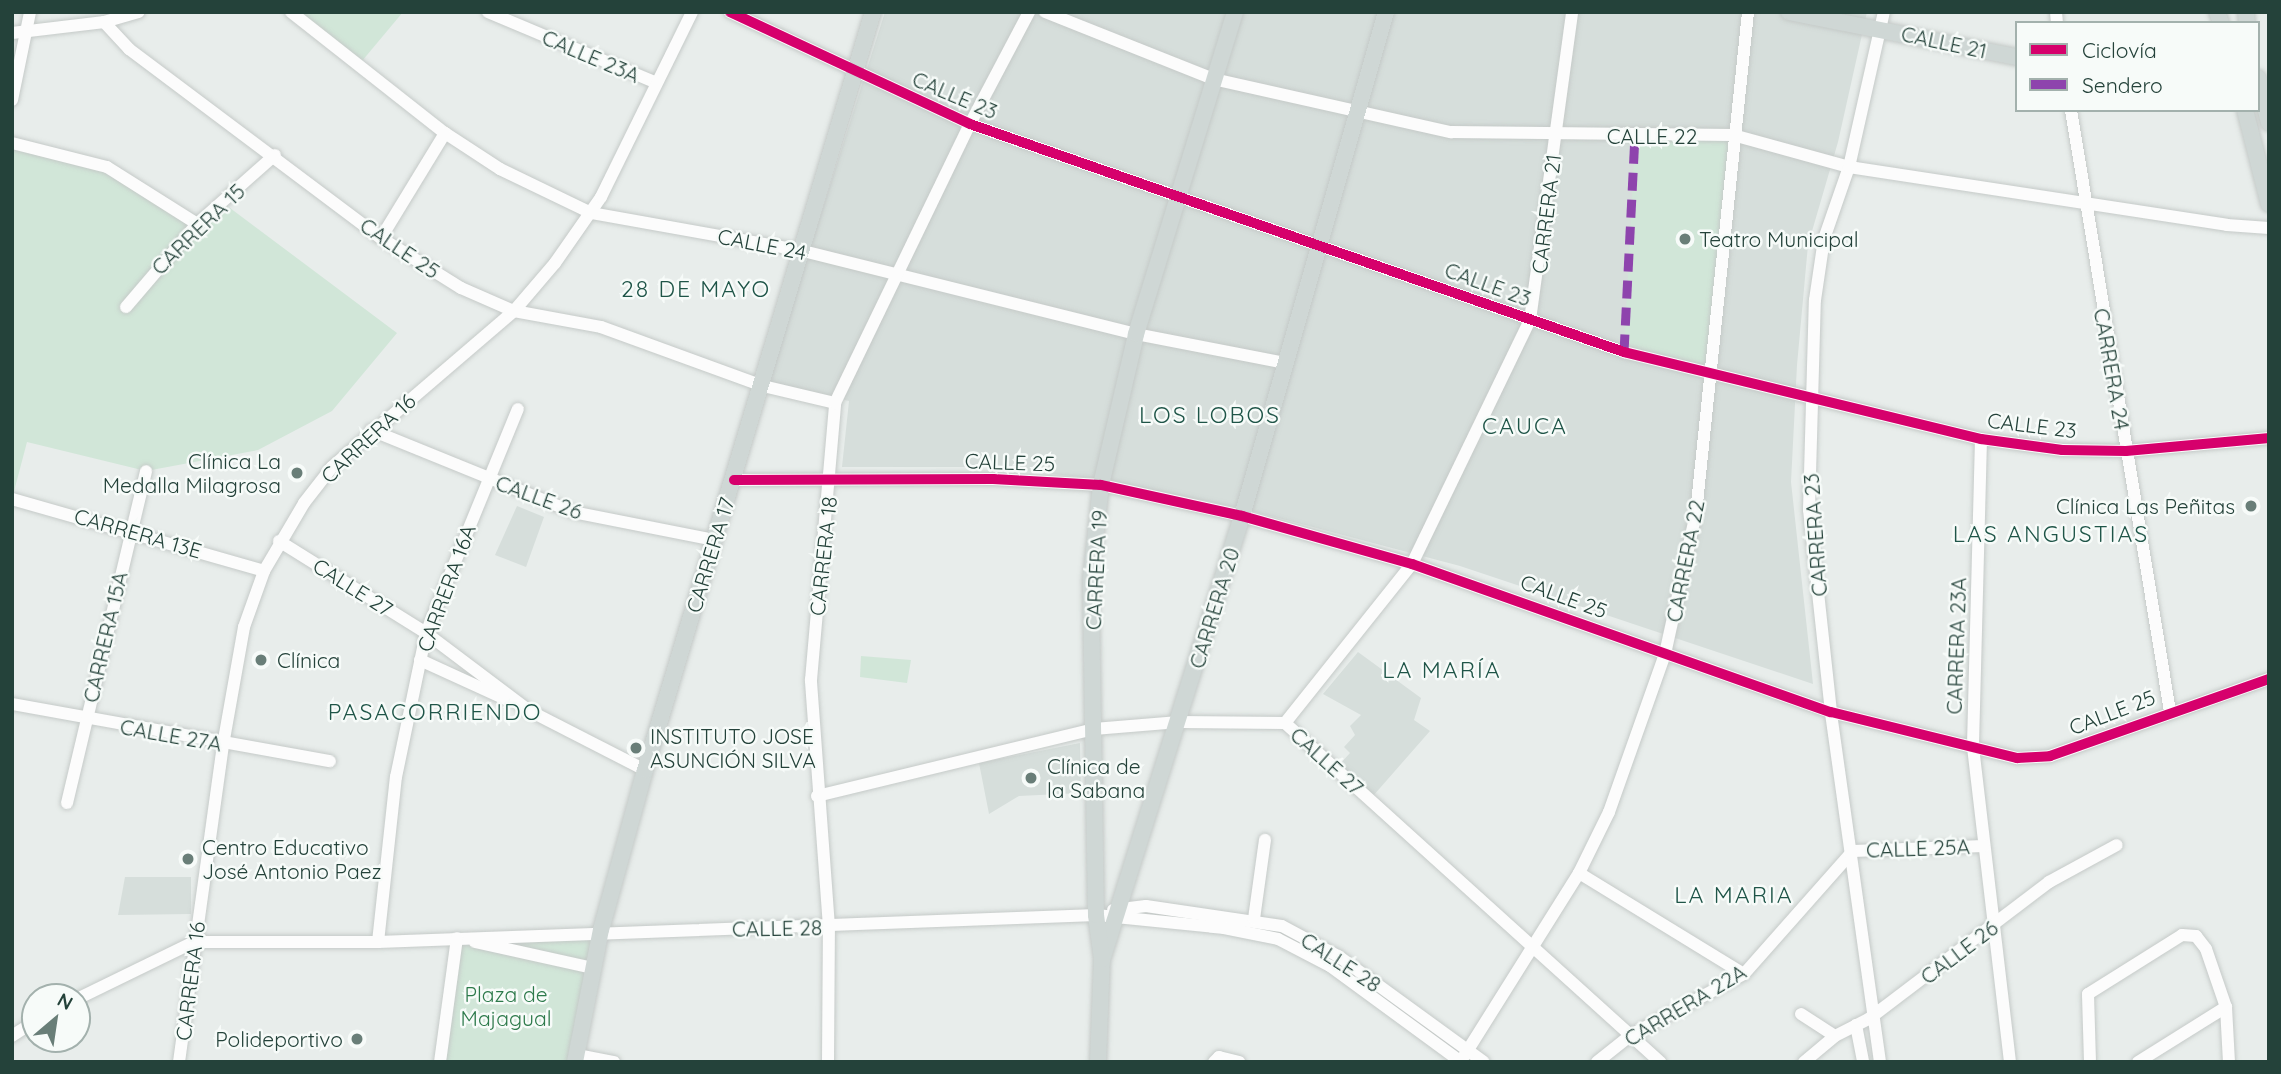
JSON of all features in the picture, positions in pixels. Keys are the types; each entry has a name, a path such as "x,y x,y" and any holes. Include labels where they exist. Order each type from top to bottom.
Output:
{"main road":[{"name":"CARRERA 17","path":"576,1058 601,930 645,770 763,386 799,250 852,71 873,12"},
{"name":"CARRERA 19","path":"1098,1062 1102,959 1096,915 1091,578 1101,485 1136,334 1235,12"},
{"name":"CARRERA 20","path":"1102,959 1120,913 1242,516 1386,12"},
{"name":"CALLE 21","path":"1788,12 1883,20 2015,56"},
{"path":"2260,86 2269,123"},
{"path":"2244,112 2269,204"}],"street":[{"path":"12,100 19,32 30,12"},
{"path":"19,32 104,22 139,12"},
{"name":"CALLE 24","path":"291,12 445,133 500,169 591,213 799,250 1136,334 1284,363"},
{"name":"CALLE 23A","path":"488,12 657,83"},
{"name":"CARRERA 16","path":"179,1062 223,745 244,626 264,570 279,541 332,467 371,430 514,311 591,213 692,12"},
{"name":"CALLE 23","path":"730,12 970,124 1177,198 1321,244 1624,352 1710,370 1981,439 2062,450 2126,451 2269,438"},
{"name":"CARRERA 18","path":"828,1062 829,927 817,796 811,680 835,403 970,124 1030,12"},
{"name":"CALLE 22","path":"1045,12 1213,79 1451,132 1556,136 1733,135 1849,167 2084,205 2269,228"},
{"name":"CARRERA 21","path":"1285,723 1412,564 1530,320 1572,12"},
{"name":"CARRERA 22","path":"1464,1058 1579,873 1609,812 1665,654 1696,513 1733,135 1748,12"},
{"name":"CARRERA 23","path":"1880,1062 1870,1018 1853,850 1831,712 1809,510 1815,300 1825,239 1849,167 1883,20"},
{"name":"CALLE 25","path":"104,22 129,50 275,155 381,238 461,288 514,311 601,327 763,386 835,403"},
{"name":"CARRERA 24","path":"2071,112 2084,205 2171,710"},
{"path":"381,238 445,133"},
{"path":"12,143 107,167 197,224"},
{"name":"CARRERA 15","path":"125,307 197,224 275,155"},
{"name":"CARRERA 16A","path":"378,942 396,777 426,633 487,478 518,409"},
{"name":"CALLE 26","path":"371,430 573,512 714,540"},
{"name":"CARRERA 23A","path":"1981,439 1973,747 2011,1062"},
{"name":"CARRERA 15A","path":"67,803 146,471"},
{"name":"CALLE 25","path":"830,481 993,479 1101,485 1242,516 1412,564 1831,712 2017,758 2050,756 2171,710 2269,679"},
{"path":"734,480 830,481"},
{"name":"CARRERA 13E","path":"13,501 131,529 264,570"},
{"name":"CALLE 27","path":"279,541 426,633 528,710"},
{"name":"CALLE 27","path":"420,660 528,710 645,770"},
{"name":"CALLE 27A","path":"12,704 223,745 330,761"},
{"name":"CALLE 27","path":"817,796 1094,729 1179,722 1285,723 1660,1062"},
{"path":"1254,919 1265,841"},
{"name":"CALLE 26","path":"1804,1062 1835,1036 1870,1018 2049,883 2117,845"},
{"name":"CALLE 25A","path":"1853,850 1984,846"},
{"name":"CARRERA 22A","path":"1597,1062 1632,1035 1744,974 1853,850"},
{"path":"1579,873 1744,974"},
{"name":"CALLE 28","path":"194,942 378,942 601,930 829,927 1096,915 1120,913 1146,906 1254,919 1310,939 1464,1058"},
{"name":"CALLE 28","path":"1120,913 1252,932 1304,950 1464,1058 1484,1062"},
{"path":"2091,1062 2088,993 2182,936 2196,936 2206,949 2226,1007 2229,1062"},
{"path":"440,1062 457,938"},
{"name":"CALLE 28","path":"457,938 593,968"},
{"path":"91,992 194,942"},
{"path":"2138,1062 2226,1007"},
{"path":"1801,1014 1835,1036"},
{"path":"1856,1025 1863,1062"},
{"path":"1214,1062 1219,1056 1239,1062"},
{"path":"576,1058 614,1062"}],"shaded area":[{"path":"885,12 1867,12 1838,142 1808,245 1797,365 1791,482 1813,684 1460,566 1244,509 1101,479 985,467 842,467 849,401 768,381"},
{"path":"517,506 544,517 526,567 495,555"},
{"path":"1358,652 1421,698 1414,720 1430,731 1373,796 1339,765 1350,753 1344,747 1355,735 1350,726 1361,715 1323,694"},
{"name":"Clínica de la Sabana","path":"1080,743 1081,793 1019,796 989,814 979,763"},
{"path":"125,877 191,877 191,914 118,915"}],"green space":[{"path":"290,12 403,12 357,67"},
{"path":"1733,135 1710,370 1624,352 1635,137"},
{"path":"12,143 107,167 197,224 222,202 397,333 332,411 258,450 146,471 27,442 12,499"},
{"path":"861,656 911,660 907,683 860,677"},
{"name":"Plaza de Majagual","path":"601,930 575,1062 440,1062 457,938"}],"marked path":[{"path":"1624,352 1635,137"}],"cycle path":[{"path":"730,12 970,124 1624,352 1981,439 2062,450 2126,451 2269,438"},
{"path":"734,480 993,479 1101,485 1242,516 1412,564 1831,712 2017,758 2050,756 2269,679"}],"place":[{"name":"Teatro Municipal","path":"1685,239"},
{"name":"Clínica La Medalla Milagrosa","path":"297,473"},
{"name":"Clínica Las Peñitas","path":"2251,506"},
{"name":"Clínica","path":"261,660"},
{"name":"INSTITUTO JOSE ASUNCIÓN SILVA","path":"636,748"},
{"name":"Clínica de la Sabana","path":"1031,778"},
{"name":"Centro Educativo José Antonio Paez","path":"188,859"},
{"name":"Polideportivo","path":"357,1039"}],"district":[{"name":"28 DE MAYO","path":"696,289"},
{"name":"LOS LOBOS","path":"1210,415"},
{"name":"CAUCA","path":"1525,426"},
{"name":"LAS ANGUSTIAS","path":"2051,534"},
{"name":"LA MARÍA","path":"1442,670"},
{"name":"PASACORRIENDO","path":"435,712"},
{"name":"LA MARIA","path":"1734,895"}]}
